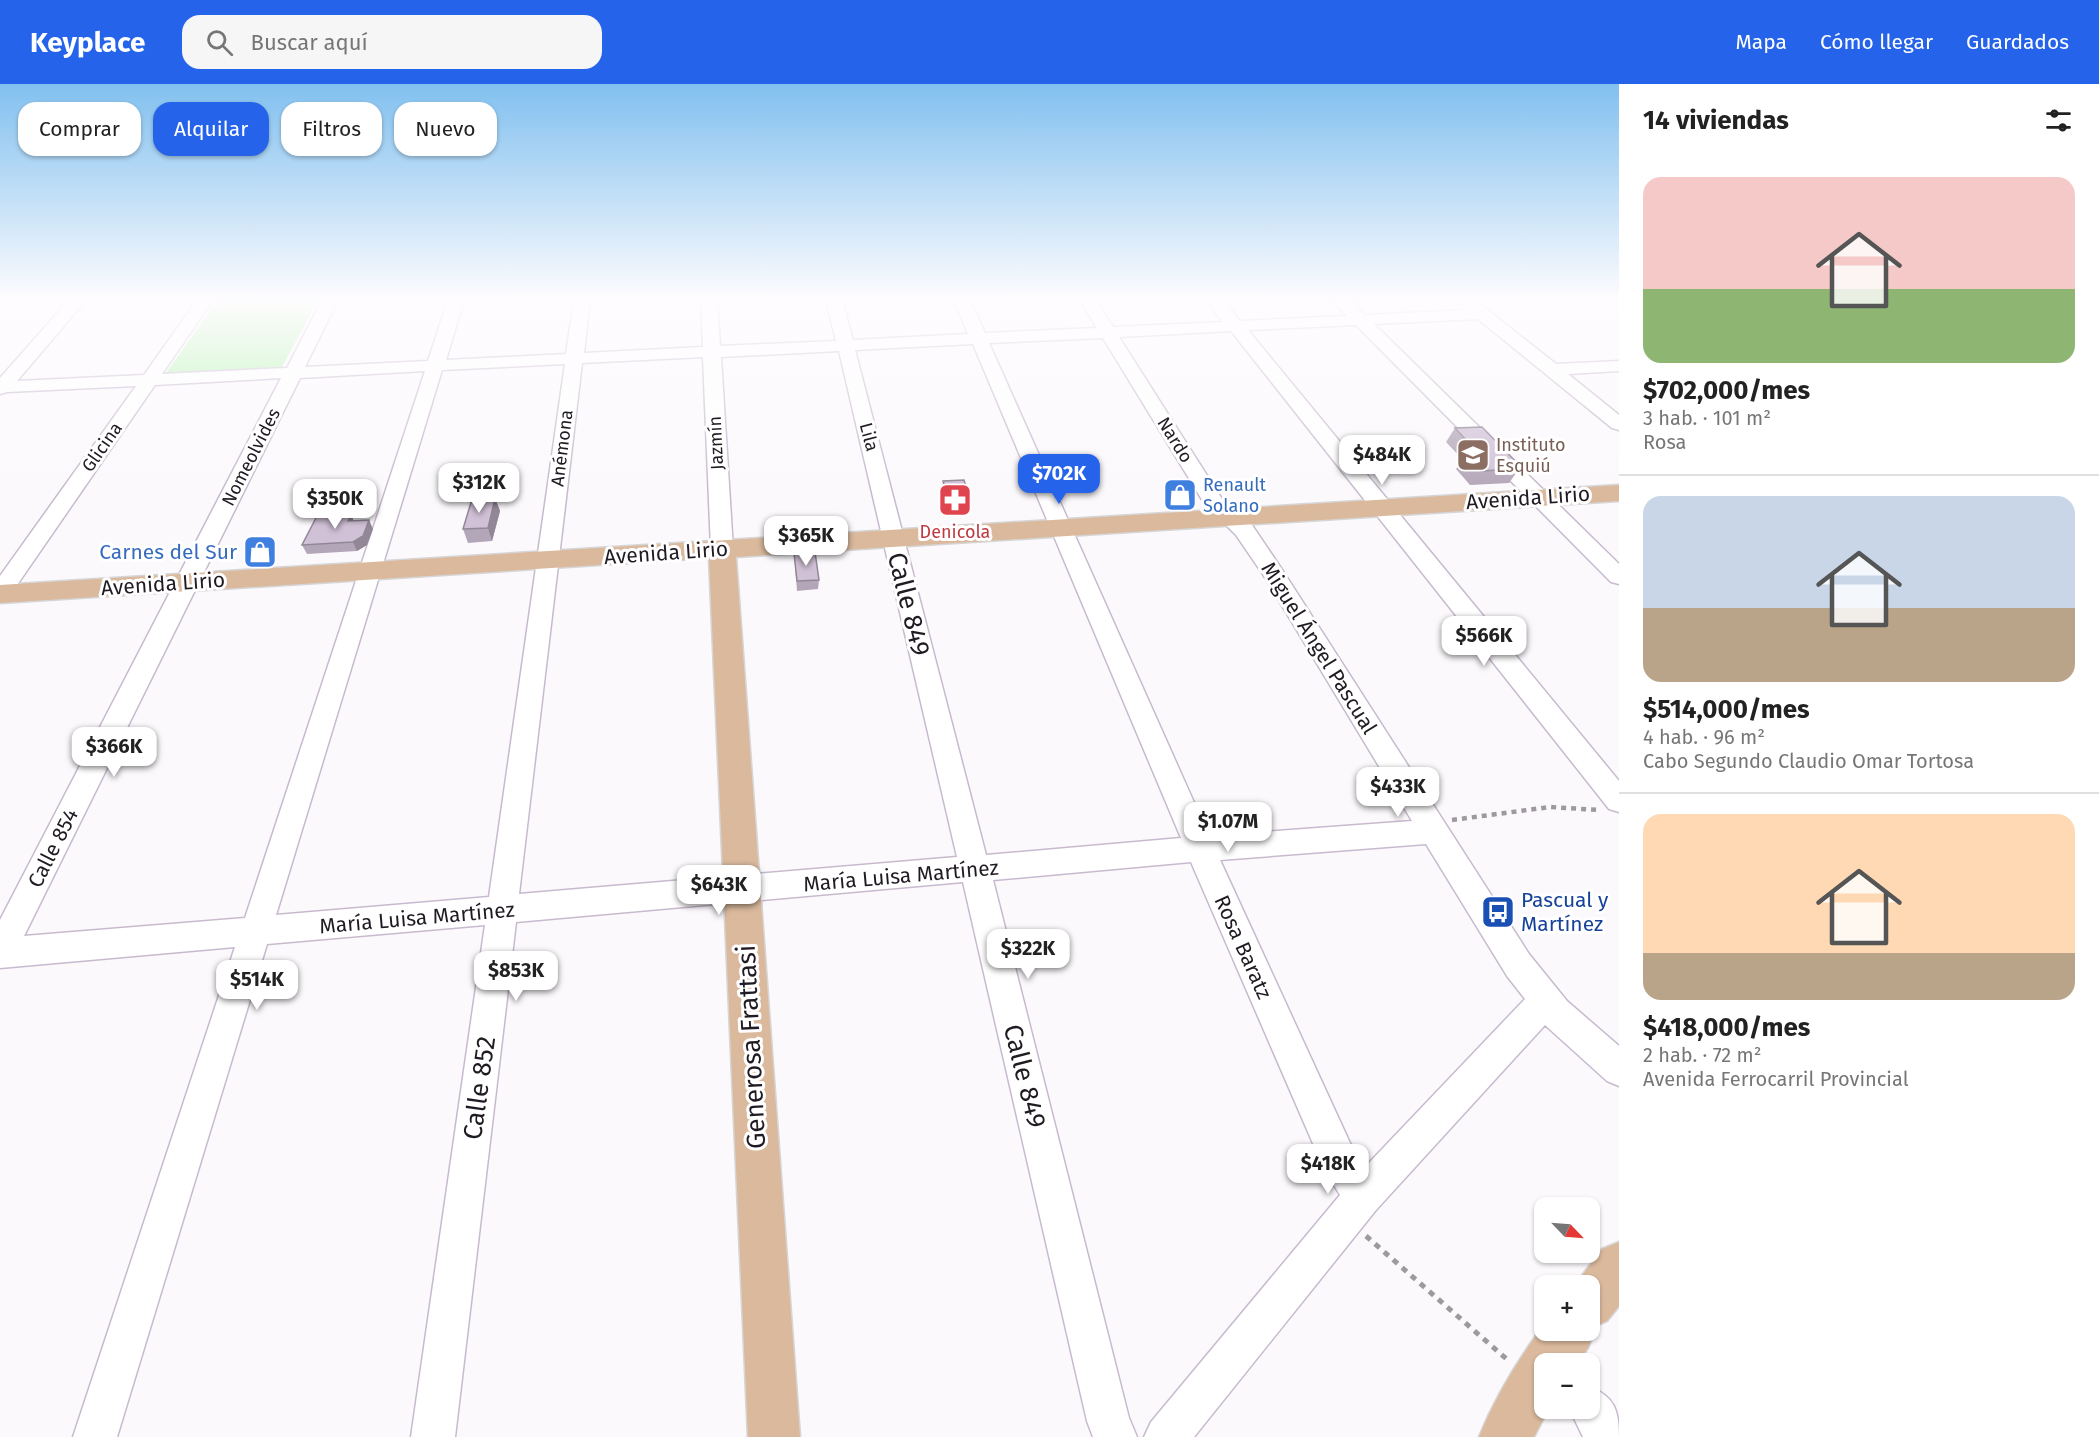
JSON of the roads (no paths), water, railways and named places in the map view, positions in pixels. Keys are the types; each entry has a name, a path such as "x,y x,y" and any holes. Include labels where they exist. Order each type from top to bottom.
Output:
{"main road":[{"name":"Avenida Lirio","path":"0,594 1619,493"},
{"name":"Generosa Frattasi","path":"722,549 774,1437"},
{"path":"1600,1291 1619,1266"},
{"path":"1505,1437 1534,1387"}],"street":[{"path":"1,388 23,363"},
{"name":"Glicina","path":"0,594 161,363"},
{"name":"Nomeolvides","path":"188,583 298,363"},
{"path":"95,1437 436,363"},
{"path":"1,388 511,363"},
{"name":"Anémona","path":"548,560 573,363"},
{"name":"Jazmín","path":"712,363 722,549"},
{"name":"Lila","path":"850,363 887,505 893,540"},
{"name":"Rosa Baratz","path":"990,363 1200,849 1337,1156 1354,1208"},
{"name":"Nardo","path":"1127,363 1214,503 1228,516"},
{"path":"1265,363 1382,507 1613,805"},
{"path":"1403,363 1619,577"},
{"path":"1542,363 1619,424"},
{"path":"1551,370 1619,366"},
{"name":"Miguel Ángel Pascual","path":"1228,516 1244,530 1261,556 1518,965 1545,1001 1619,1069"},
{"name":"Calle 849","path":"893,540 975,868 1105,1410 1115,1437"},
{"name":"Calle 852","path":"433,1437 548,560"},
{"name":"Calle 854","path":"0,953 188,583"},
{"name":"María Luisa Martínez","path":"0,953 503,911 975,868 1433,831"},
{"path":"1166,1437 1354,1208 1545,1001"},
{"path":"1597,1419 1608,1437"}],"place":[{"name":"Instituto Esquiú","path":"1473,455"},
{"name":"Renault Solano","path":"1180,495"},
{"name":"Denicola","path":"955,500"},
{"name":"Carnes del Sur","path":"260,552"},
{"name":"Pascual y Martínez","path":"1498,912"}]}
